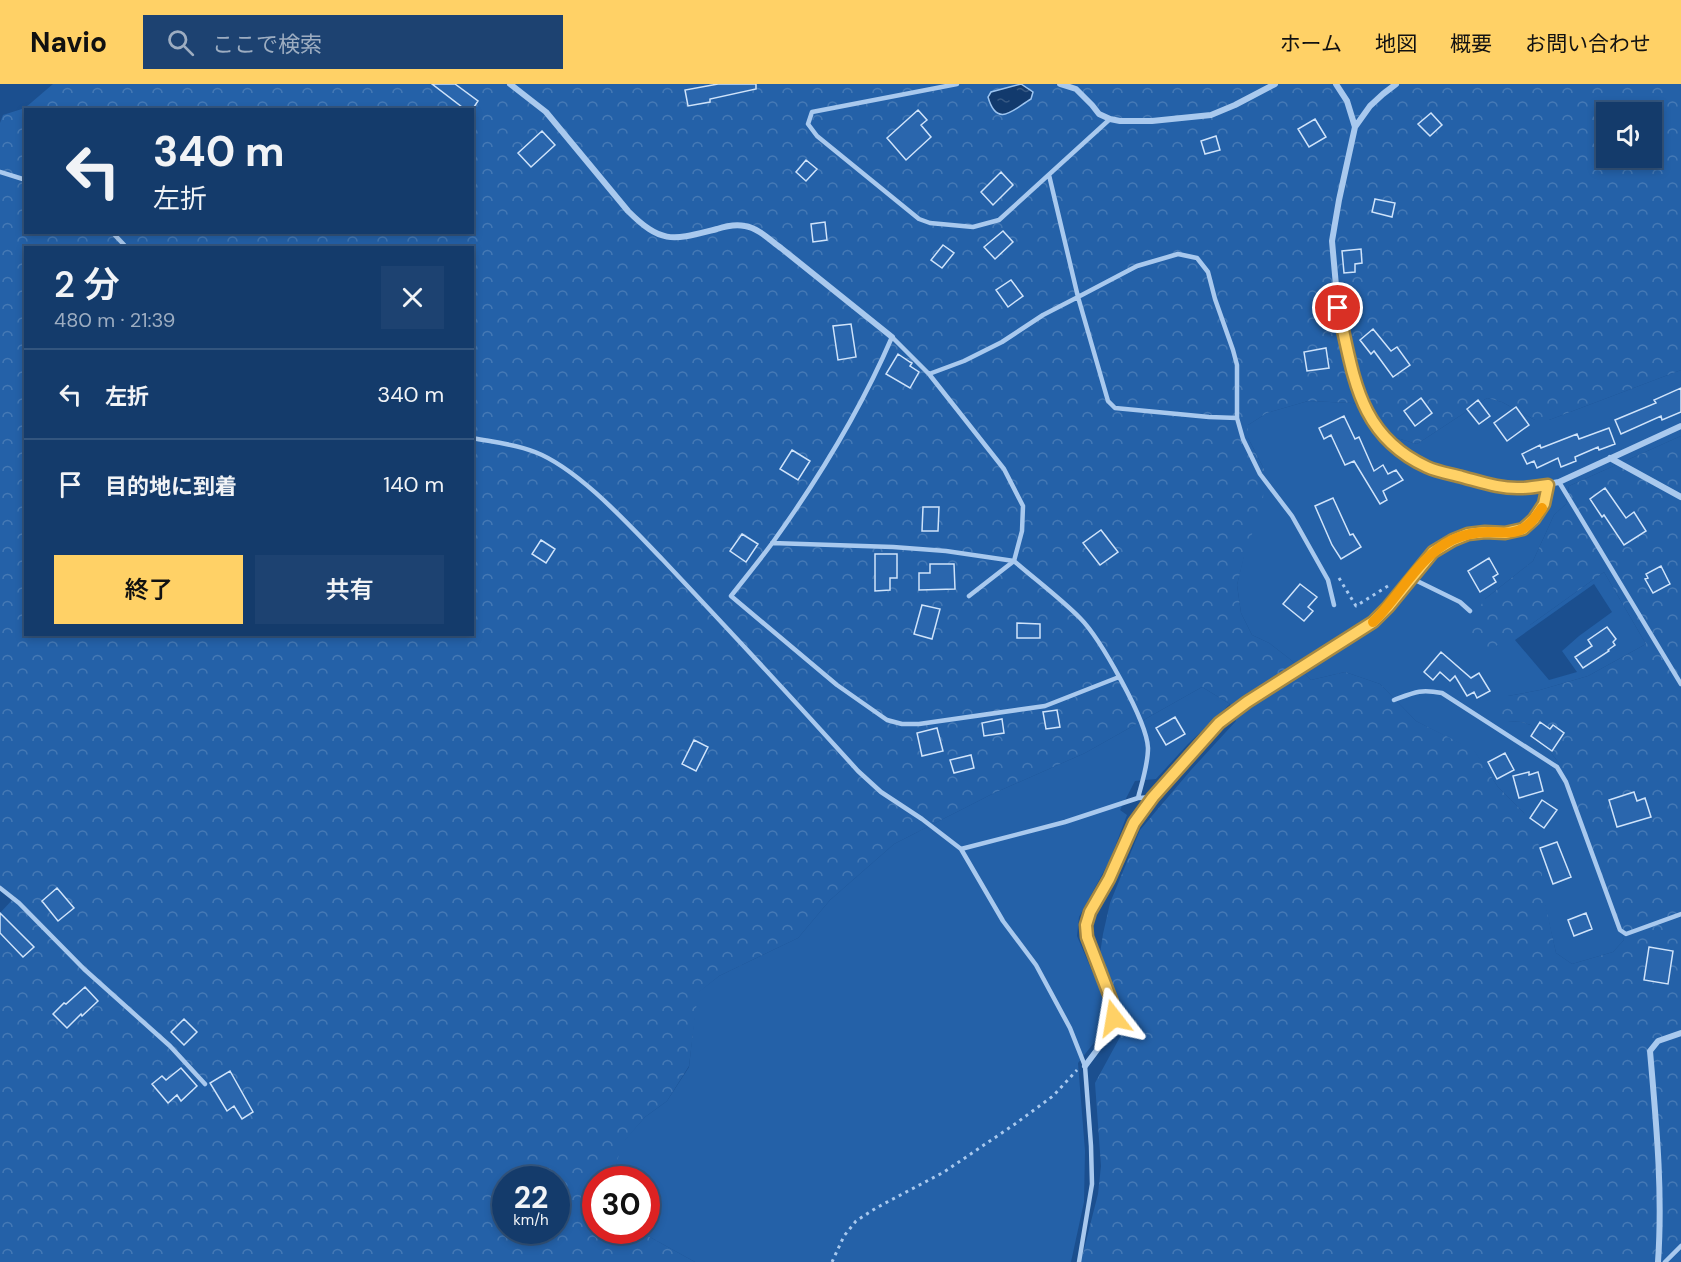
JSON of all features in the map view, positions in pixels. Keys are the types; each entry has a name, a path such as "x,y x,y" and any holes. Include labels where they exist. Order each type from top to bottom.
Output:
{"street":[{"path":"510,84 546,112 643,226 660,236 684,237 731,225 746,226 764,235 892,337"},
{"path":"1060,84 1076,89 1099,114 1110,119 1152,121 1210,115 1275,84"},
{"path":"1336,84 1347,101 1355,127"},
{"path":"1396,84 1370,106 1355,127 1332,241 1338,308 1357,389 1369,417 1383,437 1405,456 1429,469 1520,489 1559,482 1681,426"},
{"path":"1610,458 1681,497"},
{"path":"1084,1064 1109,1034 1114,1018 1112,1002 1087,937 1086,925 1090,912 1109,879 1134,823 1153,797 1219,723 1247,702 1373,622 1433,552 1468,534 1505,533 1523,529 1534,519 1544,504 1548,485"},
{"path":"1658,1262 1659,1146 1650,1051 1658,1041 1681,1033"}],"lane":[{"path":"957,84 812,112 808,124 817,136 919,219 930,223 974,227 999,220 1110,119"},
{"path":"0,172 24,179"},
{"path":"1049,175 1078,297 1108,401 1115,408 1237,418"},
{"path":"114,234 125,246"},
{"path":"929,374 964,361 1002,342 1043,315 1137,266 1178,254 1197,258 1208,272 1237,365 1237,418 1243,439 1260,474 1292,516 1329,580 1334,605"},
{"path":"969,596 1014,561 1022,531 1023,506 1004,469 929,374 892,337 874,379 818,476 772,543 731,596 837,685 887,720 902,724 919,724 1045,706 1119,677"},
{"path":"474,438 535,452 560,466 583,483 621,517 733,633 858,771 881,792 922,819 961,849 1003,921 1036,965 1070,1028 1084,1064 1092,1184 1079,1262"},
{"path":"1559,482 1681,684"},
{"path":"772,543 946,551 1014,561 1082,619 1119,677 1143,727 1147,741 1146,768 1138,798"},
{"path":"1409,581 1460,602 1470,610"},
{"path":"1394,700 1418,690 1442,693 1557,767 1566,782 1620,930 1626,934 1681,915"},
{"path":"961,849 1065,822 1138,798 1153,797"},
{"path":"0,888 19,903 84,969 170,1046 205,1084"},
{"path":"1665,1262 1681,1246"}],"path":[{"path":"1339,578 1356,606 1397,580 1409,581"},
{"path":"832,1262 844,1236 855,1221 944,1172 1015,1124 1053,1096 1084,1064"}],"green space":[{"path":"53,84 1681,84 1681,370 1549,420 1535,420 1502,402 1487,398 1417,444 1387,435 1371,411 1353,403 1308,401 1267,413 1248,425 1248,438 1264,469 1263,502 1237,585 1241,613 1252,635 1269,643 1311,680 1345,672 1380,684 1416,721 1474,750 1498,787 1524,813 1538,839 1545,902 1556,953 1572,964 1613,952 1624,940 1558,762 1531,725 1508,721 1497,708 1508,696 1540,690 1588,676 1646,644 1604,572 1530,625 1491,649 1473,652 1464,630 1485,599 1533,561 1554,515 1566,504 1569,486 1681,436 1681,1262 1077,1262 1083,1253 1098,1194 1101,1166 1095,1083 1120,1037 1100,954 1103,934 1110,903 1140,830 1236,721 1230,704 1202,687 1085,753 992,794 894,844 830,900 798,938 719,976 698,993 689,1066 667,1101 645,1117 621,1145 616,1166 582,1166 582,1244 660,1243 695,1262 0,1262 0,913 15,897 0,886 0,123 3,115 24,108 24,234 474,234 474,108 25,108"},
{"path":"1681,370 1681,436 1569,486 1566,504 1554,515 1533,561 1485,599 1530,625 1604,572 1646,644 1588,676 1540,690 1508,696 1508,721 1531,725 1558,762 1624,940 1613,952 1572,964 1556,953 1524,813 1498,787 1474,751 1416,721 1380,684 1345,672 1311,680 1269,643 1252,635 1241,613 1237,585 1264,469 1248,438 1248,425 1267,413 1308,401 1353,403 1371,411 1387,435 1417,444 1487,398 1502,402 1535,420 1549,420","holes":["1594,584 1612,612 1562,651 1577,672 1549,680 1515,640"]},
{"path":"1202,687 1230,704 1188,744 1156,779 1135,781 1120,810 1127,815 1110,860 1079,917 1077,936 1106,1000 1108,1019 1104,1030 1078,1063 1085,1151 1084,1202 1071,1262 695,1262 660,1243 660,1166 616,1166 620,1145 645,1117 667,1101 689,1067 697,993 719,976 798,938 830,900 894,844 992,794 1085,753"}],"water":[{"path":"1021,84 1033,92 1031,99 1007,114 996,112 988,97 991,92"}],"building":[{"path":"432,84 455,84 478,101 473,108 463,108"},
{"path":"718,84 756,84 756,89 688,106 685,90"},
{"path":"918,110 927,120 921,125 931,137 906,160 887,138"},
{"path":"1431,113 1442,125 1430,136 1418,124"},
{"path":"1315,119 1326,137 1309,147 1298,129"},
{"path":"542,131 555,145 531,167 518,153"},
{"path":"1216,136 1220,150 1205,154 1201,141"},
{"path":"806,160 817,169 806,181 796,172"},
{"path":"1001,172 1013,185 993,205 981,192"},
{"path":"1375,199 1395,203 1392,217 1372,212"},
{"path":"825,222 827,240 813,242 811,224"},
{"path":"1003,231 1013,242 995,259 984,247"},
{"path":"943,245 954,253 942,268 931,260"},
{"path":"1361,249 1362,263 1355,264 1355,272 1344,273 1342,251"},
{"path":"1011,280 1023,296 1008,307 996,290"},
{"path":"851,324 856,357 838,360 833,326"},
{"path":"1373,329 1391,351 1397,347 1410,365 1393,377 1374,351 1371,354 1360,340"},
{"path":"1326,348 1329,368 1307,371 1304,352"},
{"path":"898,354 912,363 910,366 919,372 910,388 886,374"},
{"path":"1681,388 1681,412 1662,420 1661,416 1621,434 1615,420 1656,403 1654,400"},
{"path":"1421,398 1432,413 1415,426 1404,411"},
{"path":"1478,400 1490,416 1479,424 1467,409"},
{"path":"1516,407 1529,425 1507,441 1494,423"},
{"path":"1344,416 1355,439 1359,437 1374,471 1383,465 1388,474 1396,470 1403,480 1383,491 1387,500 1380,504 1354,461 1345,465 1331,435 1324,439 1319,428"},
{"path":"1609,428 1615,444 1599,450 1598,447 1575,457 1576,461 1561,467 1558,458 1537,468 1534,461 1527,464 1522,454 1540,445 1541,448 1577,434 1579,439"},
{"path":"792,450 810,461 798,480 780,469"},
{"path":"1605,488 1626,518 1634,512 1646,531 1624,545 1590,499"},
{"path":"1333,498 1350,535 1353,534 1361,547 1341,559 1332,545 1315,506"},
{"path":"923,507 939,507 938,531 922,531"},
{"path":"1101,530 1118,552 1100,565 1083,543"},
{"path":"742,534 758,544 746,562 730,551"},
{"path":"541,540 555,549 546,563 532,554"},
{"path":"875,554 897,554 897,578 890,578 890,590 875,591"},
{"path":"1489,558 1498,574 1493,577 1496,582 1480,592 1468,571"},
{"path":"930,564 954,564 955,589 919,590 919,573 930,573"},
{"path":"1661,566 1670,584 1653,593 1645,579 1648,578 1646,574"},
{"path":"1300,584 1317,597 1308,607 1313,611 1304,621 1283,604"},
{"path":"922,605 940,609 932,639 914,634"},
{"path":"1017,623 1040,624 1040,638 1017,638"},
{"path":"1607,627 1616,639 1613,642 1615,645 1583,668 1575,657 1592,646 1588,640"},
{"path":"1441,652 1471,678 1479,673 1490,691 1477,698 1474,692 1467,696 1455,676 1450,681 1440,672 1433,680 1424,672"},
{"path":"1057,710 1060,727 1046,729 1043,712"},
{"path":"1175,717 1185,734 1166,745 1156,728"},
{"path":"1002,719 1004,733 984,736 982,723"},
{"path":"1540,722 1550,729 1553,725 1564,733 1552,751 1531,736"},
{"path":"937,728 943,751 922,756 917,733"},
{"path":"694,740 708,747 696,771 682,764"},
{"path":"1505,753 1514,770 1497,779 1488,762"},
{"path":"971,755 974,768 954,773 950,760"},
{"path":"1529,772 1529,775 1538,772 1543,791 1519,798 1513,776"},
{"path":"1634,792 1637,801 1645,798 1651,817 1617,827 1609,800"},
{"path":"1542,800 1557,810 1544,828 1530,818"},
{"path":"1557,842 1571,877 1553,884 1540,848"},
{"path":"57,888 74,908 58,921 42,901"},
{"path":"0,913 34,947 23,957 0,933"},
{"path":"1586,913 1592,929 1574,936 1568,920"},
{"path":"1649,947 1673,951 1668,984 1644,980"},
{"path":"85,987 98,1001 67,1028 53,1014"},
{"path":"184,1019 197,1032 184,1045 171,1032"},
{"path":"181,1068 197,1086 181,1101 177,1095 168,1103 152,1084 162,1076 166,1080"},
{"path":"230,1071 253,1112 242,1119 234,1106 227,1111 210,1083"}],"slow traffic":[{"path":"1373,622 1433,552 1468,534 1505,533 1523,529 1542,508"}],"route":[{"path":"1114,1018 1112,1002 1087,937 1086,925 1090,912 1109,879 1134,823 1150,800 1219,723 1247,702 1373,622 1433,552 1468,534 1505,533 1523,529 1534,519 1544,504 1548,485 1520,489 1429,469 1405,456 1383,437 1369,417 1357,389 1338,308"}]}
